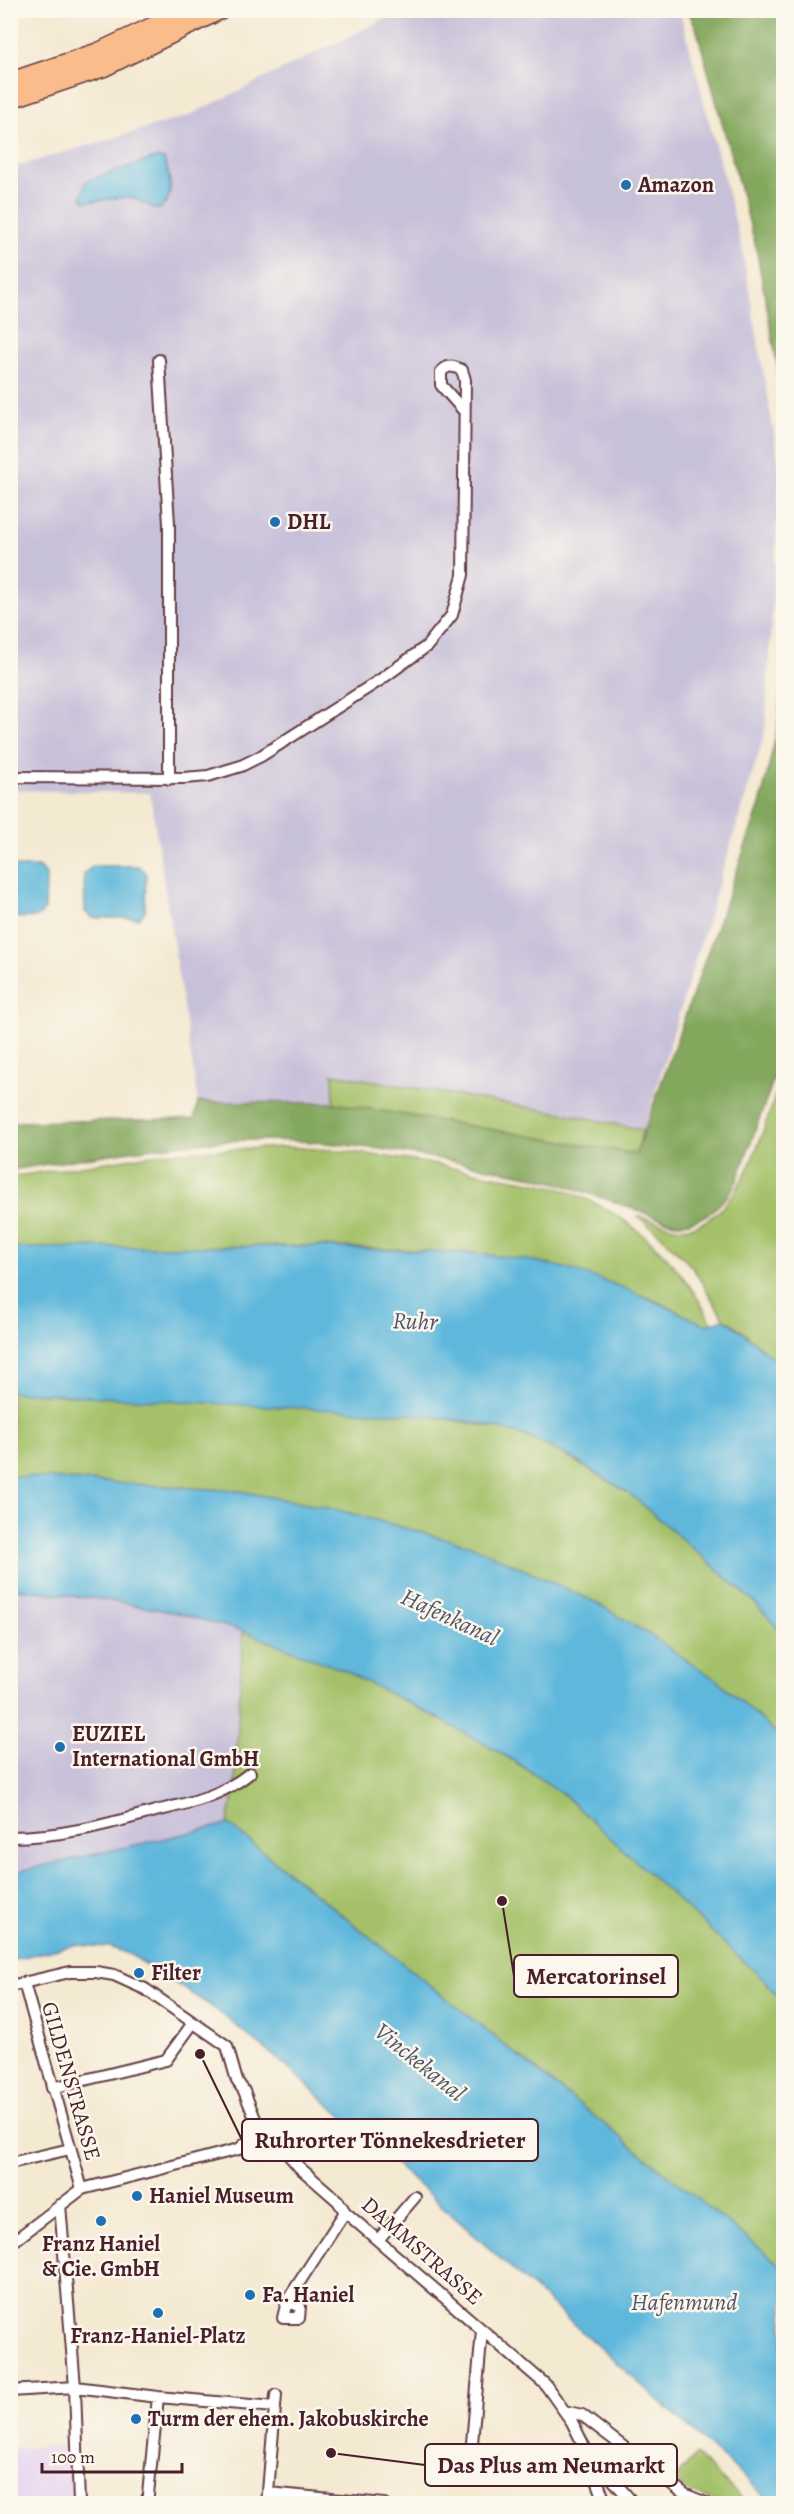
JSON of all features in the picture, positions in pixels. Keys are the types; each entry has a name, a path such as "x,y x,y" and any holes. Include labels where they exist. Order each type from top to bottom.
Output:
{"highway":[{"path":"10,82 99,52 188,10"},
{"path":"10,99 104,67 220,10"}],"street":[{"path":"159,360 169,524 169,779"},
{"path":"10,777 169,779 224,772 261,756 413,658 446,625 457,602 463,568 465,380 462,370 452,366 441,372 441,385 464,411"},
{"path":"10,1837 59,1834 95,1828 208,1798 235,1786 250,1773"},
{"path":"10,1986 70,1972 96,1972 114,1975 145,1989 227,2046 237,2081 244,2091 258,2126 239,2149 82,2189 10,2244"},
{"name":"GILDENSTRASSE","path":"24,1983 82,2189"},
{"path":"52,2088 166,2060 194,2024"},
{"name":"DAMMSTRASSE","path":"258,2126 299,2167 338,2201 345,2212 544,2384 564,2411 585,2448 634,2504"},
{"path":"10,2163 70,2149"},
{"path":"378,2240 415,2197"},
{"path":"60,2205 75,2387 79,2504"},
{"path":"287,2301 345,2212"},
{"path":"469,2477 482,2330"},
{"path":"10,2391 75,2387 275,2407"},
{"path":"276,2395 267,2498 384,2504"},
{"path":"147,2504 158,2397"},
{"path":"564,2411 582,2415 686,2495 708,2504"},
{"path":"585,2448 606,2504"}],"shaded area":[{"path":"396,11 680,11 742,247 780,470 765,733 636,1154 303,1103 198,1102 150,793 11,790 11,168 188,116"},
{"path":"11,1588 106,1600 177,1613 243,1631 235,1786 228,1824 11,1873"},
{"path":"69,2445 71,2503 11,2503 11,2449"}],"green space":[{"path":"688,11 783,11 783,397 756,247 696,27"},
{"path":"783,664 783,1053 737,1181 714,1210 690,1222 670,1222 543,1179 377,1149 300,1141 195,1143 11,1170 11,1122 194,1119 198,1102 334,1103 636,1154 760,805 778,726"},
{"path":"783,1073 783,1365 736,1326 724,1319 693,1268 661,1235 638,1217 682,1228 703,1223 721,1209 736,1190 749,1167"},
{"path":"333,1074 567,1114 643,1130 636,1154 334,1103"},
{"path":"285,1147 357,1153 427,1163 564,1190 611,1212 652,1242 686,1280 712,1324 705,1325 652,1299 582,1274 540,1262 472,1253 319,1246 11,1248 11,1177 171,1152"},
{"path":"11,1392 382,1411 438,1417 507,1430 543,1442 630,1494 756,1601 783,1631 783,1739 718,1681 648,1634 475,1547 338,1510 239,1491 11,1476"},
{"path":"243,1631 307,1655 402,1698 485,1743 538,1777 563,1794 763,1979 783,2003 783,2267 228,1824 235,1786"},
{"path":"696,2455 744,2500 741,2503 705,2498 673,2481"}],"water":[{"path":"155,158 164,159 170,179 168,199 160,209 133,198 84,201 81,197 86,181"},
{"path":"93,866 138,866 146,872 145,911 139,918 92,918 85,912 84,873"},
{"path":"10,867 38,867 46,874 45,910 38,917 11,918"},
{"name":"Ruhr","path":"319,1246 483,1255 560,1267 623,1288 705,1325 724,1319 783,1365 783,1634 753,1601 630,1494 570,1457 528,1437 480,1423 409,1414 11,1392 11,1248"},
{"name":"Hafenkanal","path":"11,1476 239,1491 338,1510 475,1547 597,1603 718,1681 783,1739 783,2003 763,1979 563,1794 518,1763 434,1716 345,1671 243,1631 177,1613 106,1600 11,1588"},
{"name":"Hafenmund","path":"228,1824 783,2267 783,2503 776,2503 767,2498 286,2066 214,2008 131,1955 111,1947 75,1945 11,1960 11,1873"}],"place":[{"name":"Amazon","path":"626,185"},
{"name":"DHL","path":"275,522"},
{"name":"EUZIEL International GmbH","path":"60,1747"},
{"name":"Mercatorinsel","path":"502,1901"},
{"name":"Filter","path":"139,1973"},
{"name":"Ruhrorter Tönnekesdrieter","path":"200,2054"},
{"name":"Haniel Museum","path":"137,2196"},
{"name":"Franz Haniel & Cie. GmbH","path":"101,2221"},
{"name":"Fa. Haniel","path":"250,2295"},
{"name":"Franz-Haniel-Platz","path":"158,2313"},
{"name":"Turm der ehem. Jakobuskirche","path":"136,2419"},
{"name":"Das Plus am Neumarkt","path":"331,2453"}],"water label":[{"name":"Vinckekanal","path":"420,2062"}]}
